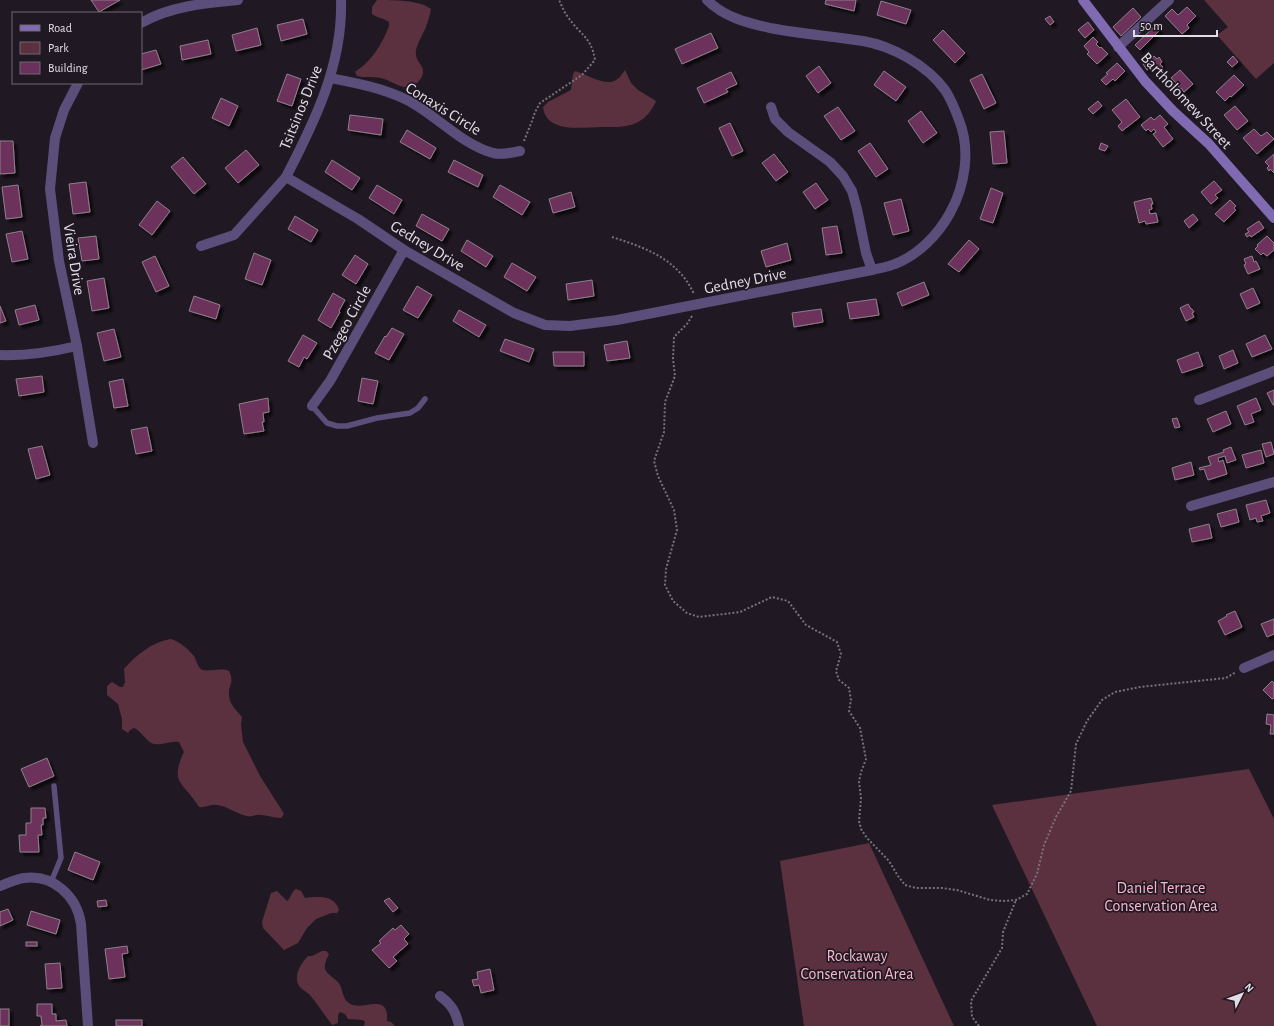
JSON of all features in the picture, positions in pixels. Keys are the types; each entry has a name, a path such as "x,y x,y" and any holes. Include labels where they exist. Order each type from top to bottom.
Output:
{"main road":[{"name":"Bartholomew Street","path":"1083,0 1145,81 1209,144 1274,218"}],"street":[{"path":"142,22 188,3 238,0"},
{"name":"Tsitsinos Drive","path":"286,177 308,135 330,78 339,39 341,0"},
{"name":"Gedney Drive","path":"286,177 358,219 404,250 514,313 545,326 570,326 617,320 872,270 895,264 916,252 937,233 955,204 961,186 964,169 965,148 962,128 955,108 944,89 911,59 892,51 864,41 804,34 750,24 722,12 707,0"},
{"path":"1118,47 1170,0"},
{"name":"Conaxis Circle","path":"330,78 374,88 405,99 422,108 481,149 494,153 506,154 520,151"},
{"name":"Vieira Drive","path":"77,84 64,110 55,138 50,189 59,261 93,443"},
{"path":"771,107 775,120 788,132 830,162 844,176 852,191 858,209 866,253 872,270"},
{"path":"201,246 234,235 286,177"},
{"name":"Pzegeo Circle","path":"312,406 330,382 404,250"},
{"path":"0,355 34,354 76,346"},
{"path":"1199,400 1274,371"},
{"path":"1191,506 1274,482"},
{"path":"1244,668 1274,655"},
{"path":"0,886 25,878 36,878 51,882 63,889 71,898 77,908 80,919 88,1026"},
{"path":"440,996 448,1002 454,1010 459,1026"}],"lane":[{"path":"312,406 327,423 337,426 347,426 377,418 410,413 418,408 425,399"},
{"path":"51,882 61,858 54,786"}],"path":[{"path":"520,151 540,103 582,75 594,60 593,48 568,18 559,0"},
{"path":"612,237 640,246 668,261 684,276 698,305 696,311 687,324 674,337 673,359 675,376 665,402 664,432 654,461 658,476 674,510 677,530 666,569 665,585 673,601 687,613 700,617 740,612 772,597 788,601 806,625 837,642 841,654 836,671 839,680 848,688 851,700 850,711 860,728 866,758 859,782 861,798 859,821 860,829 889,861 905,885 916,888 942,888 957,890 990,900 1003,901 1016,900 1027,894 1037,874 1044,845 1056,817 1071,792 1076,744 1087,721 1102,700 1115,692 1140,687 1226,678 1244,668"},
{"path":"979,1026 972,1017 971,1001 1002,948 1003,932 1016,900"}],"green space":[{"path":"377,0 413,2 431,9 426,27 416,50 416,57 423,69 423,73 419,81 413,86 404,87 381,78 357,76 355,72 361,68 376,52 389,26 389,22 372,14 372,7"},
{"path":"1204,0 1274,0 1274,63 1256,79 1217,35 1228,27"},
{"path":"625,70 631,83 638,90 656,101 649,113 638,122 620,127 576,128 558,125 551,122 546,116 543,107 548,102 571,90 573,74 575,71 602,81 612,82 621,76"},
{"path":"171,639 181,644 194,656 201,669 229,671 231,681 229,698 242,717 241,725 243,742 260,776 284,814 281,818 259,815 248,816 217,805 199,807 180,782 178,777 178,771 184,752 179,742 155,744 151,743 134,728 128,733 122,729 122,719 118,704 107,695 107,686 112,682 120,687 123,687 125,682 124,669 139,654 157,643"},
{"name":"Daniel Terrace Conservation Area","path":"1249,769 1274,819 1274,1026 1097,1026 992,805"},
{"name":"Rockaway Conservation Area","path":"869,843 954,1026 804,1026 780,861"},
{"path":"296,889 301,891 305,898 320,897 329,899 337,905 339,910 337,913 331,913 316,919 307,928 298,943 284,950 263,928 262,922 271,893 277,891 287,901"},
{"path":"322,951 326,951 329,954 325,964 325,969 339,983 347,1001 353,1005 359,1006 376,1004 381,1005 387,1012 387,1021 391,1022 395,1026 364,1026 365,1022 363,1020 348,1019 345,1014 340,1012 338,1015 338,1023 332,1025 312,997 302,989 297,981 298,972 305,959 308,956 312,956"}],"building":[{"path":"91,0 120,0 99,12"},
{"path":"826,0 856,0 854,11 825,4"},
{"path":"881,1 911,10 906,24 877,15"},
{"path":"1187,7 1196,16 1187,25 1189,28 1182,34 1165,16 1172,9 1178,15"},
{"path":"1133,8 1141,17 1121,36 1113,27"},
{"path":"1050,16 1054,22 1050,25 1045,19"},
{"path":"303,19 307,34 281,41 277,25"},
{"path":"1088,22 1094,30 1085,38 1078,30"},
{"path":"1156,25 1160,30 1140,50 1135,45"},
{"path":"257,28 261,45 236,51 232,35"},
{"path":"943,30 965,53 955,63 933,40"},
{"path":"711,33 718,48 682,64 675,49"},
{"path":"1093,37 1098,42 1096,44 1108,54 1097,64 1087,54 1089,52 1084,46"},
{"path":"208,40 211,54 182,60 180,46"},
{"path":"156,50 161,64 142,70 142,54"},
{"path":"1154,56 1157,59 1159,57 1162,62 1160,64 1163,67 1158,71 1154,66 1147,70 1143,64"},
{"path":"1233,56 1238,62 1232,67 1227,62"},
{"path":"1117,63 1125,71 1115,81 1113,79 1106,85 1101,80"},
{"path":"819,66 831,83 818,93 806,76"},
{"path":"1180,70 1193,84 1184,92 1181,88 1179,90 1177,88 1179,86 1171,78"},
{"path":"884,71 906,87 896,101 874,85"},
{"path":"731,72 737,84 726,89 728,92 704,103 697,88"},
{"path":"287,74 301,79 292,106 277,101"},
{"path":"982,74 996,103 984,109 970,80"},
{"path":"1234,75 1244,85 1225,101 1216,92"},
{"path":"221,98 238,106 229,126 212,118"},
{"path":"1126,99 1140,117 1122,131 1118,126 1122,122 1112,110"},
{"path":"1098,101 1102,106 1093,114 1088,109"},
{"path":"1235,106 1248,121 1237,130 1224,115"},
{"path":"838,107 855,131 841,140 824,116"},
{"path":"921,111 937,133 923,143 908,121"},
{"path":"350,115 383,119 381,135 348,130"},
{"path":"1160,115 1168,124 1164,127 1173,139 1163,147 1153,134 1156,132 1154,129 1151,132 1148,129 1146,131 1141,125 1151,117 1154,120"},
{"path":"730,123 743,151 732,156 719,128"},
{"path":"1254,129 1261,136 1267,132 1274,139 1257,154 1243,138"},
{"path":"407,130 436,148 430,159 400,142"},
{"path":"1004,131 1007,163 993,164 990,132"},
{"path":"0,141 13,141 15,173 0,174"},
{"path":"870,143 888,169 876,177 858,151"},
{"path":"1101,143 1108,146 1105,151 1099,149"},
{"path":"246,150 259,165 238,183 225,168"},
{"path":"774,154 788,172 776,181 762,163"},
{"path":"1274,154 1274,173 1270,169 1269,171 1267,168 1269,166 1265,162"},
{"path":"183,157 206,184 194,194 171,167"},
{"path":"332,160 360,178 352,190 325,172"},
{"path":"454,160 483,175 478,187 448,172"},
{"path":"1214,181 1222,190 1215,195 1218,198 1211,204 1201,192"},
{"path":"86,182 90,212 73,214 69,184"},
{"path":"816,183 828,200 815,209 803,192"},
{"path":"18,185 22,217 6,219 2,187"},
{"path":"377,185 402,200 394,214 369,198"},
{"path":"500,185 530,202 522,215 493,197"},
{"path":"991,188 1003,193 993,223 980,219"},
{"path":"571,192 575,207 553,213 549,199"},
{"path":"1151,198 1153,204 1151,204 1152,209 1149,210 1150,214 1156,213 1158,222 1146,224 1145,221 1139,223 1134,202"},
{"path":"901,199 909,231 893,235 884,203"},
{"path":"1230,200 1236,206 1234,208 1236,210 1224,222 1215,214"},
{"path":"157,201 170,211 152,235 139,225"},
{"path":"422,214 449,229 442,241 416,226"},
{"path":"1193,214 1198,220 1189,228 1184,221"},
{"path":"295,216 318,230 311,242 288,229"},
{"path":"1259,221 1264,228 1251,237 1250,235 1247,237 1245,234 1249,232 1247,229"},
{"path":"837,226 842,253 826,255 822,228"},
{"path":"22,231 28,259 12,262 6,234"},
{"path":"96,236 99,259 82,261 78,238"},
{"path":"1267,236 1274,243 1274,250 1267,256 1263,253 1261,255 1255,249 1258,246 1257,245"},
{"path":"467,240 493,256 486,267 461,251"},
{"path":"969,240 979,249 959,272 948,264"},
{"path":"787,243 791,260 766,267 761,251"},
{"path":"254,253 271,260 262,285 245,279"},
{"path":"355,255 368,264 356,284 342,275"},
{"path":"155,256 169,286 156,292 142,262"},
{"path":"1252,256 1254,262 1256,261 1260,269 1248,274 1244,265 1246,264 1244,259"},
{"path":"512,263 536,277 527,291 504,277"},
{"path":"104,278 109,308 92,311 87,281"},
{"path":"592,280 594,296 568,300 566,284"},
{"path":"924,282 929,295 902,306 897,293"},
{"path":"417,286 432,295 418,318 403,310"},
{"path":"1253,288 1260,303 1247,309 1240,294"},
{"path":"333,293 345,300 331,328 318,320"},
{"path":"194,296 220,305 216,319 189,311"},
{"path":"876,299 879,315 850,319 847,303"},
{"path":"1188,304 1194,312 1192,313 1194,317 1186,321 1180,308"},
{"path":"35,305 39,320 19,325 15,310"},
{"path":"0,306 6,321 0,323"},
{"path":"821,309 823,322 794,327 792,313"},
{"path":"459,310 486,325 479,337 453,321"},
{"path":"392,328 404,334 389,360 375,353 385,336 386,337"},
{"path":"114,329 121,357 104,361 97,333"},
{"path":"303,335 317,343 307,359 304,357 299,367 288,361"},
{"path":"1265,335 1272,349 1252,357 1246,344"},
{"path":"505,339 534,349 529,362 500,351"},
{"path":"627,341 630,358 607,361 604,345"},
{"path":"1233,350 1238,363 1224,369 1219,356"},
{"path":"553,352 584,352 584,366 554,366"},
{"path":"1198,352 1203,366 1182,373 1177,360"},
{"path":"42,376 44,392 19,396 16,379"},
{"path":"362,378 378,381 373,404 358,401"},
{"path":"123,379 128,406 114,408 109,382"},
{"path":"1274,390 1274,405 1273,405 1267,393"},
{"path":"268,398 269,412 263,413 264,422 262,422 264,431 244,434 239,404"},
{"path":"1256,398 1261,410 1251,414 1254,422 1245,425 1237,406"},
{"path":"1226,411 1231,424 1213,432 1207,419"},
{"path":"1177,418 1180,427 1175,428 1172,419"},
{"path":"147,427 152,451 136,454 131,430"},
{"path":"1271,442 1274,454 1266,457 1262,444"},
{"path":"42,446 50,475 36,479 28,449"},
{"path":"1231,447 1236,460 1227,463 1225,456 1218,458 1219,462 1223,460 1227,474 1208,480 1204,469 1200,470 1199,468 1211,465 1208,457 1224,452 1223,450"},
{"path":"1261,450 1264,463 1246,468 1242,455"},
{"path":"1191,462 1194,475 1175,480 1172,468"},
{"path":"1266,500 1270,513 1261,516 1263,521 1257,522 1256,518 1250,520 1246,505"},
{"path":"1236,509 1239,522 1221,527 1217,514"},
{"path":"1209,524 1212,538 1192,542 1189,529"},
{"path":"1235,611 1242,627 1225,635 1218,621"},
{"path":"1274,619 1274,634 1267,637 1261,624"},
{"path":"1272,681 1274,683 1274,698 1272,699 1263,690"},
{"path":"1267,714 1274,715 1274,734 1270,734 1271,725 1266,724"},
{"path":"47,758 54,776 29,787 21,769"},
{"path":"31,808 45,808 46,818 43,818 43,825 41,825 42,835 38,835 39,852 20,852 19,835 26,835 26,823 31,823"},
{"path":"75,852 100,862 93,880 68,870"},
{"path":"389,898 398,908 393,912 384,901"},
{"path":"106,900 107,906 98,907 97,901"},
{"path":"8,909 13,920 0,926 0,912"},
{"path":"31,911 60,920 56,934 27,925"},
{"path":"401,925 409,934 404,939 408,944 393,957 397,961 389,968 372,950 381,943 379,941 393,928 395,930"},
{"path":"26,942 37,942 37,946 26,946"},
{"path":"127,946 128,953 122,954 125,977 109,979 105,949"},
{"path":"60,963 62,988 47,989 45,964"},
{"path":"490,969 494,990 481,993 479,985 474,986 472,980 478,979 477,972"},
{"path":"37,1004 52,1004 52,1014 56,1014 56,1021 66,1020 67,1026 40,1026 42,1025 41,1016 37,1016"},
{"path":"0,1009 9,1009 9,1026 0,1026"},
{"path":"116,1020 142,1020 142,1026 116,1026"}]}
